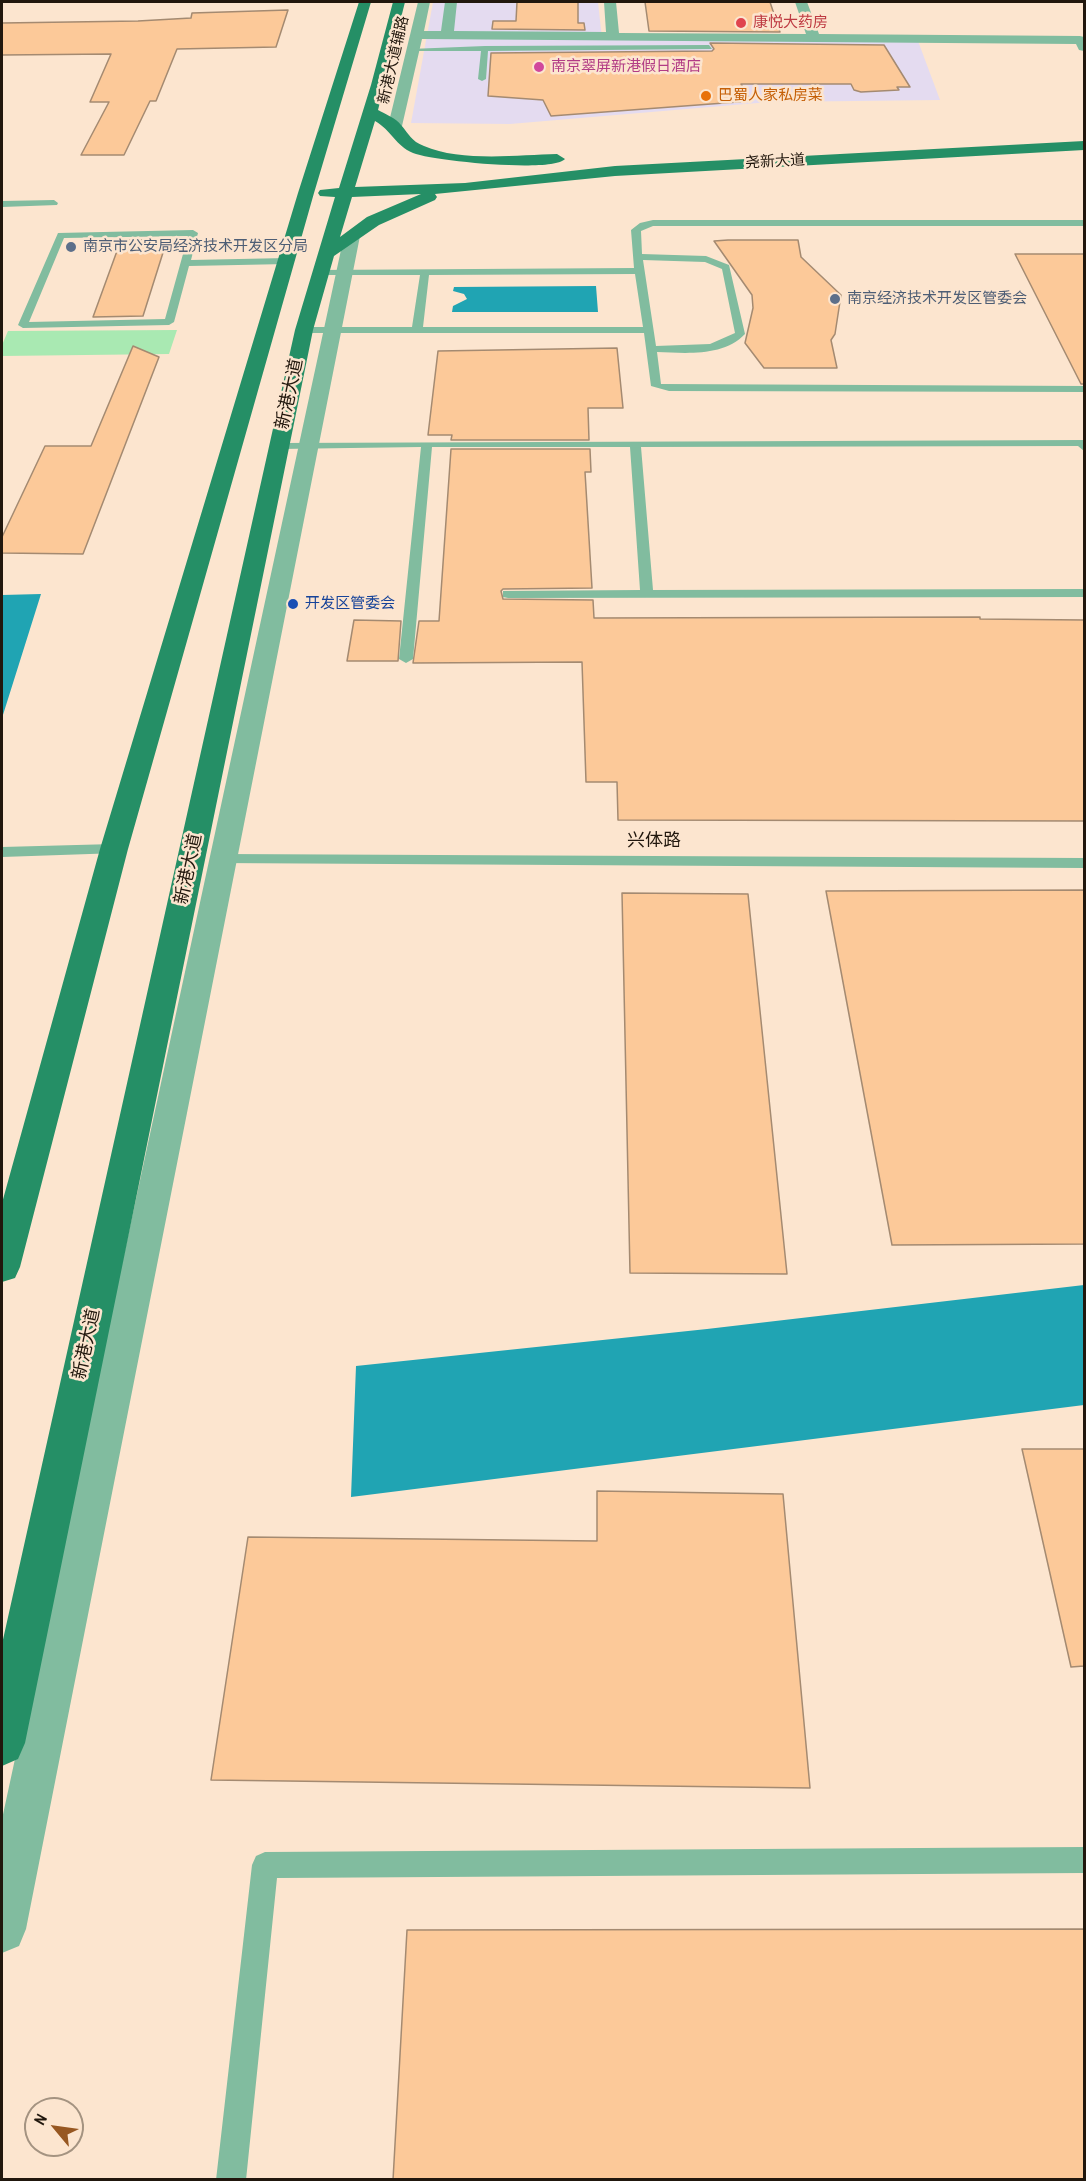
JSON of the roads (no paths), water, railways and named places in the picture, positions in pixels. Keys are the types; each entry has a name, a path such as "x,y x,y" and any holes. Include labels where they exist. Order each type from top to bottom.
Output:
{"main road":[{"path":"2,1267 114,849 309,183 365,2"},
{"path":"335,258 399,2"},
{"name":"尧新大道","path":"370,112 395,126 397,136 405,144 424,153 469,159 604,160"},
{"name":"尧新大道","path":"432,169 959,136 1084,132"},
{"name":"尧新大道","path":"335,258 373,221 421,199 465,188 615,171 972,150 1084,146"},
{"name":"尧新大道","path":"309,183 354,179 465,188"},
{"name":"新港大道","path":"2,1743 294,446"}],"street":[{"name":"新港大道辅路","path":"395,126 424,2"},
{"path":"447,35 452,2"},
{"path":"610,2 613,36"},
{"path":"801,2 814,37"},
{"path":"416,42 447,35 814,37 1080,40 1084,47"},
{"path":"2,1929 223,859 294,446 335,258"}],"lane":[{"path":"416,42 485,48 709,47"},
{"path":"482,79 485,48"},
{"path":"2,204 54,203"},
{"path":"1084,223 653,223 643,225 636,230 639,271 657,386 669,388 1084,389"},
{"path":"193,233 185,263 169,322 23,325 61,235 193,233"},
{"path":"639,257 706,259 726,267 740,334 729,344 695,349 651,349"},
{"path":"335,258 424,272 639,271"},
{"path":"185,263 287,261"},
{"path":"417,331 424,272"},
{"path":"318,330 648,330"},
{"path":"294,446 427,444 1084,445"},
{"path":"406,659 427,444"},
{"path":"634,444 647,594"},
{"path":"508,594 1084,593"},
{"path":"2,852 114,849"},
{"name":"兴体路","path":"223,859 1084,863"},
{"path":"231,2180 265,1865 1084,1860"}],"water":[{"path":"596,286 598,312 452,312 453,306 467,299 464,294 453,291 454,287"},
{"path":"41,594 2,718 2,595"},
{"path":"1084,1285 1084,1405 351,1497 356,1366 707,1329"}],"place":[{"name":"康悦大药房","path":"741,23"},
{"name":"南京翠屏新港假日酒店","path":"539,67"},
{"name":"巴蜀人家私房菜","path":"706,96"},
{"name":"南京市公安局经济技术开发区分局","path":"71,247"},
{"name":"南京经济技术开发区管委会","path":"835,299"},
{"name":"开发区管委会","path":"293,604"}]}
